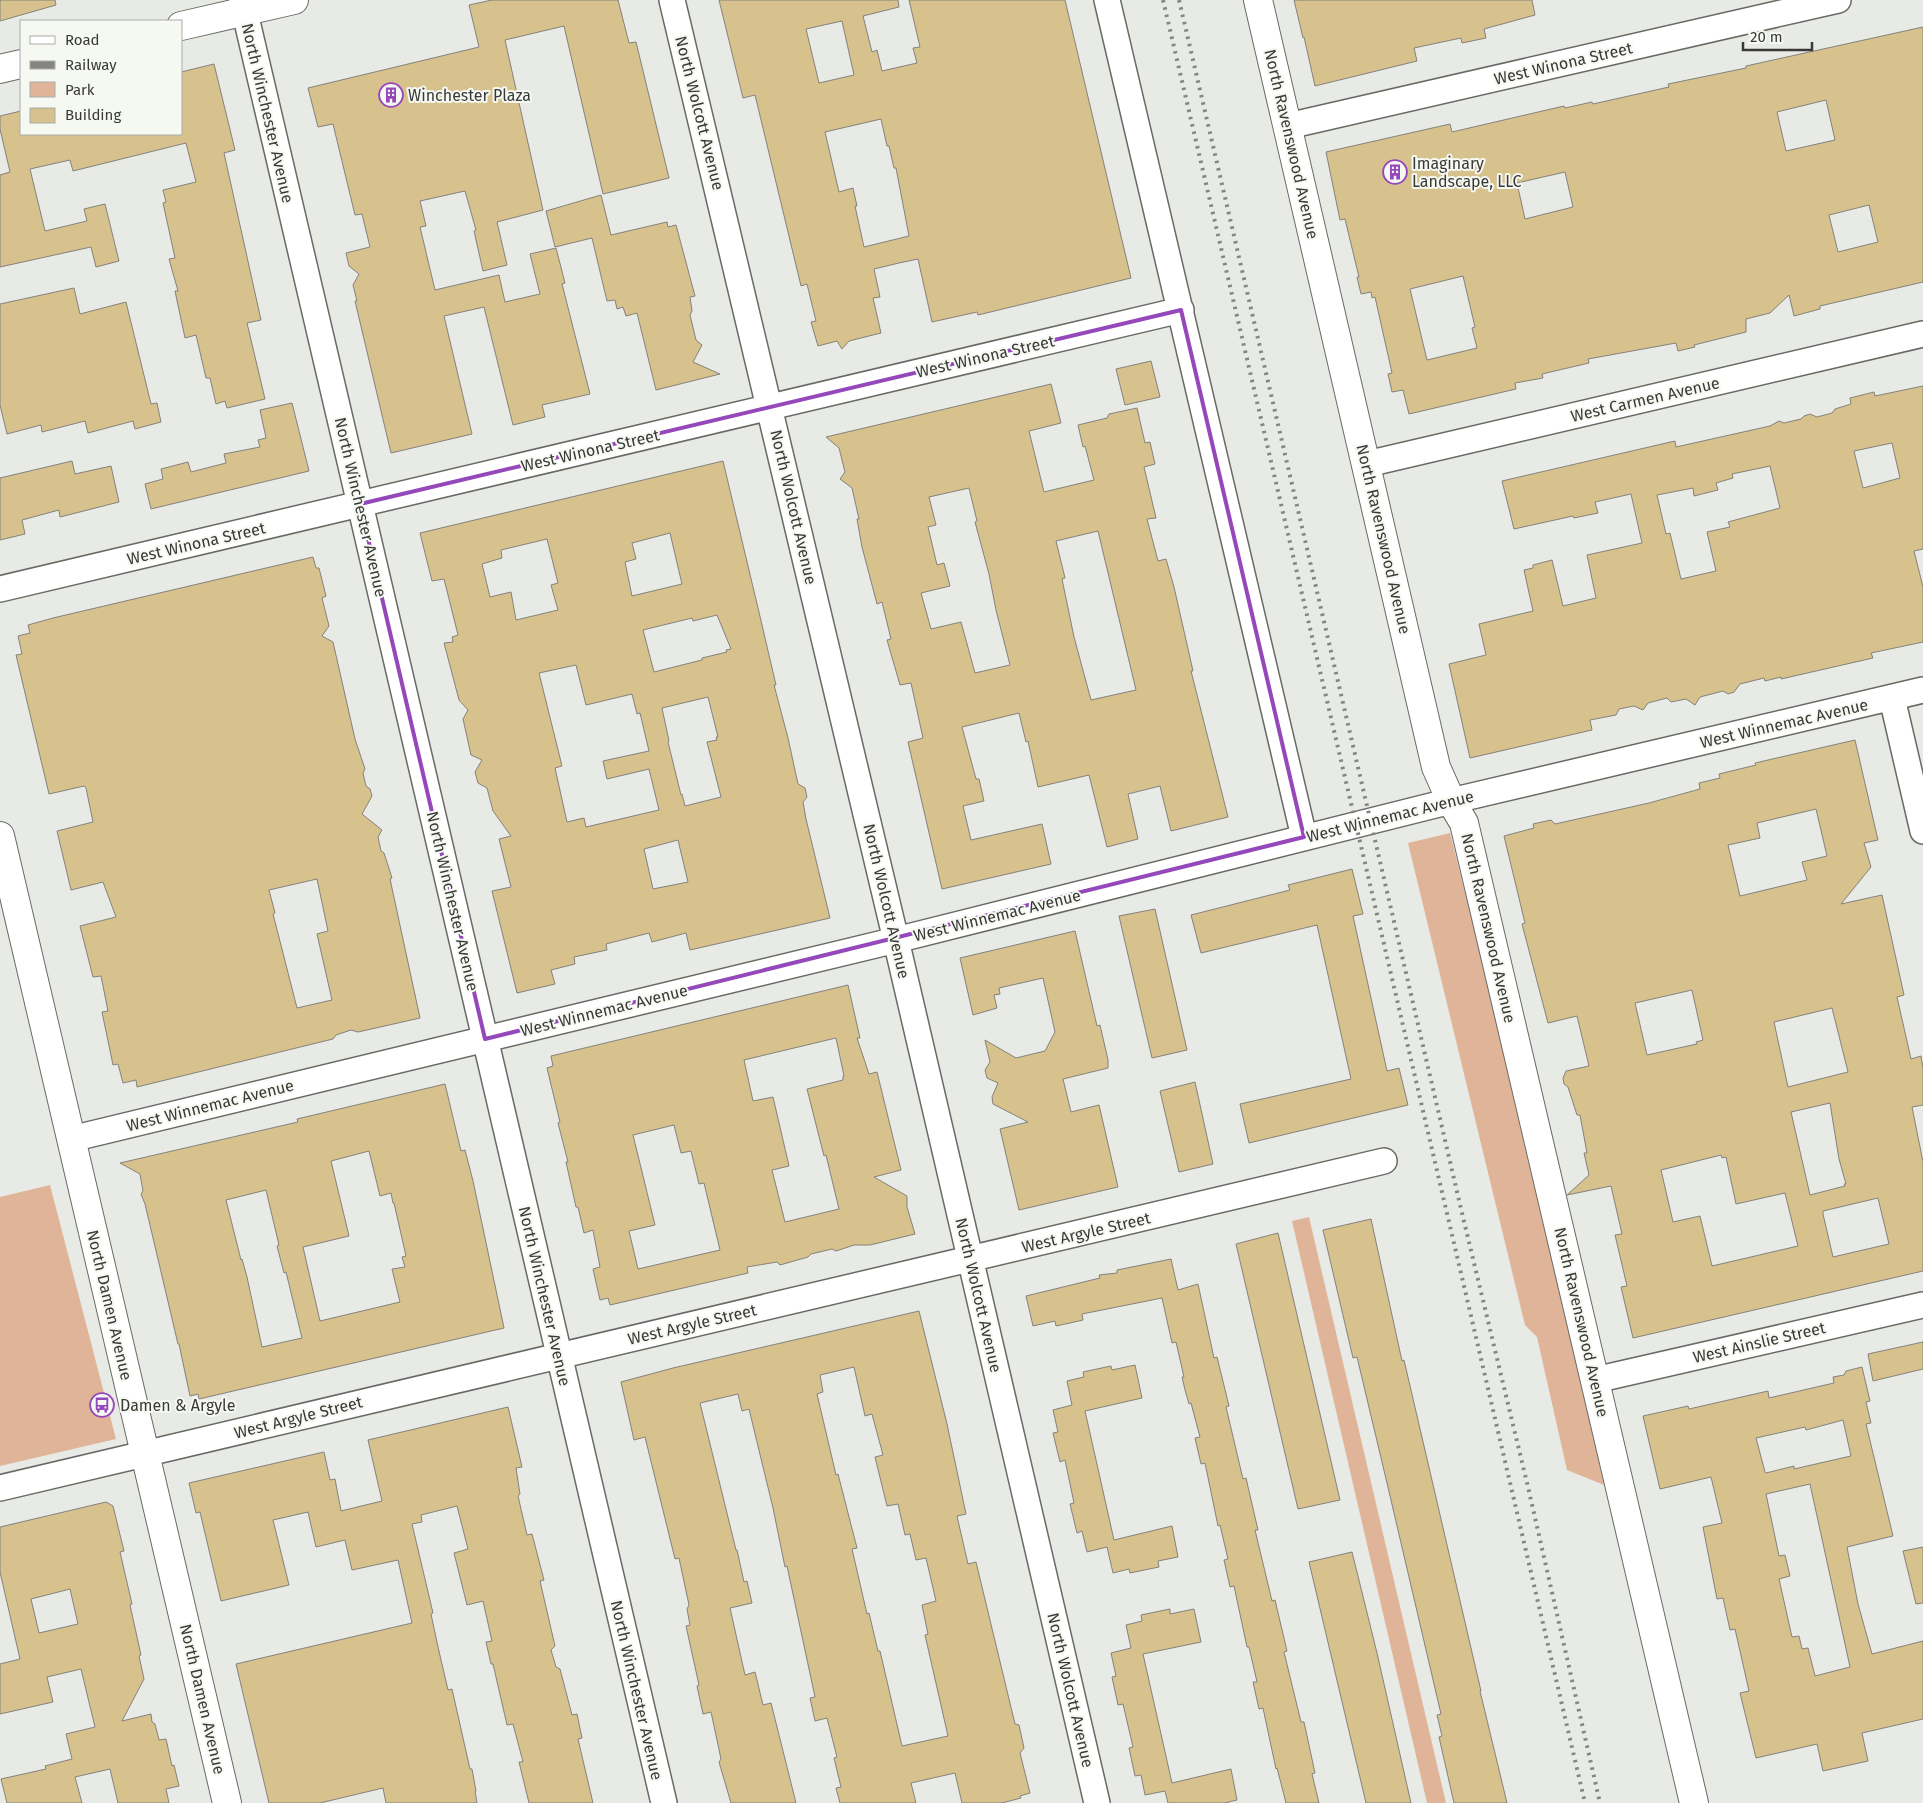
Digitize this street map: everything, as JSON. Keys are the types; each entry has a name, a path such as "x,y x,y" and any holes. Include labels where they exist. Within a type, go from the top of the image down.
{"street":[{"path":"182,26 243,6 294,0"},
{"name":"North Wolcott Avenue","path":"672,0 771,407 1097,1803"},
{"path":"1107,0 1304,837"},
{"name":"North Ravenswood Avenue","path":"1258,0 1436,767 1451,801 1464,824 1694,1803"},
{"name":"West Winona Street","path":"1288,126 1838,0"},
{"name":"North Winchester Avenue","path":"243,6 664,1803"},
{"path":"0,69 20,64"},
{"name":"West Winona Street","path":"0,589 1181,310"},
{"name":"West Carmen Avenue","path":"1367,464 1923,334"},
{"name":"West Winnemac Avenue","path":"71,1139 896,940 1451,801 1923,690"},
{"path":"1892,698 1923,831"},
{"name":"North Damen Avenue","path":"0,836 227,1803"},
{"name":"West Argyle Street","path":"0,1488 1384,1162"},
{"name":"West Ainslie Street","path":"1595,1380 1923,1305"}],"highlighted area":[{"path":"1181,310 1304,837 485,1039 360,504"}],"green space":[{"path":"1450,833 1517,1099 1604,1485 1567,1470 1537,1337 1525,1325 1408,843"},
{"path":"50,1185 116,1439 0,1466 0,1197"},
{"path":"1309,1217 1446,1803 1427,1803 1292,1221"}],"building":[{"path":"0,0 55,0 56,5 0,21"},
{"path":"492,0 618,0 629,43 636,42 669,178 603,194 564,26 505,40 543,210 497,222 507,265 483,271 474,231 476,230 465,191 420,201 426,226 420,227 435,290 499,275 505,302 540,294 530,254 556,248 565,283 562,284 590,394 542,405 545,417 513,425 484,307 444,316 472,434 391,453 355,301 357,301 353,285 359,274 349,266 346,253 370,247 362,214 355,215 333,124 318,127 308,88 479,47 469,5"},
{"path":"719,0 898,0 899,7 863,16 872,52 877,50 882,71 917,63 913,48 920,47 909,0 1065,0 1131,278 978,315 977,312 932,322 918,259 899,263 874,269 880,297 873,298 881,333 849,341 842,349 837,341 818,346 811,322 816,321 807,284 801,286 755,95 743,98","holes":["842,21 854,75 819,83 806,29","881,119 887,146 889,146 894,168 896,168 909,236 864,247 853,188 839,192 825,132"]},
{"path":"1294,0 1532,0 1535,15 1484,29 1486,38 1462,43 1461,38 1414,48 1417,61 1315,86"},
{"path":"1923,27 1923,282 1820,306 1820,309 1794,316 1789,295 1770,313 1746,319 1746,332 1678,351 1676,343 1588,359 1589,363 1542,374 1543,378 1515,383 1516,389 1409,414 1403,390 1392,392 1388,374 1392,373 1375,297 1372,298 1371,292 1361,294 1357,277 1359,277 1345,219 1340,220 1326,152 1450,124 1452,132 1564,106 1565,108 1592,102 1593,104 1669,87 1668,84 1746,68 1746,66","holes":["1826,100 1835,140 1786,151 1777,112","1565,172 1573,207 1525,219 1517,183","1869,205 1878,242 1838,252 1829,215","1463,276 1475,327 1472,328 1477,348 1427,360 1410,289"]},
{"path":"214,64 235,150 224,153 261,320 247,323 265,399 227,408 225,401 216,404 210,378 206,378 196,335 185,338 175,291 178,291 169,259 175,258 163,203 166,202 163,190 196,182 186,143 73,171 70,160 30,169 45,231 87,221 84,209 105,204 119,261 96,267 91,247 0,267 0,175 10,172 0,129 0,116 20,111 20,135 182,135 182,72"},
{"path":"601,195 611,235 667,222 668,227 676,225 695,296 690,297 692,311 690,315 696,340 702,345 693,362 720,374 656,390 637,313 626,316 623,307 617,309 615,300 607,301 592,238 555,247 546,211"},
{"path":"74,288 80,314 126,302 151,404 157,403 161,422 135,429 133,421 88,433 85,421 42,432 41,425 7,434 0,405 0,304"},
{"path":"1151,361 1160,397 1125,405 1116,369"},
{"path":"1051,384 1061,423 1029,431 1044,492 1094,480 1078,425 1107,418 1109,414 1137,408 1145,443 1150,442 1155,464 1144,467 1156,518 1147,519 1158,561 1166,559 1174,587 1193,671 1191,671 1228,817 1171,831 1160,786 1128,794 1138,839 1107,847 1089,775 1038,787 1028,741 1026,742 1019,713 962,727 984,801 963,806 971,840 1042,824 1051,864 942,889 908,742 923,738 911,683 900,685 887,640 891,639 882,602 877,604 862,547 857,519 859,519 852,488 840,479 845,472 839,448 826,437","holes":["969,488 977,521 975,522 1010,665 975,673 961,622 931,629 921,593 950,586 944,563 937,565 928,527 936,525 929,497","1098,531 1136,690 1091,700 1074,637 1062,579 1065,578 1056,541"]},
{"path":"1923,386 1923,549 1914,551 1923,587 1923,642 1871,653 1873,658 1781,679 1781,677 1765,681 1764,678 1740,684 1734,692 1728,694 1723,691 1700,697 1695,705 1686,699 1671,702 1667,698 1648,703 1643,710 1634,706 1619,709 1616,715 1590,720 1592,730 1470,758 1449,664 1486,655 1479,624 1533,611 1524,570 1533,568 1533,565 1552,560 1563,606 1596,598 1587,555 1642,543 1631,494 1595,502 1598,513 1574,518 1573,516 1514,529 1502,481 1675,441 1676,447 1770,426 1779,421 1784,423 1801,419 1810,414 1817,417 1832,413 1835,409 1851,404 1850,398 1874,392 1875,396","holes":["1892,443 1900,478 1863,488 1854,451","1770,466 1780,508 1728,522 1730,527 1707,532 1716,571 1681,579 1670,533 1666,534 1657,495 1693,488 1694,496 1718,490 1716,483 1733,478 1732,474"]},
{"path":"292,403 309,471 151,509 145,484 163,479 161,469 188,462 191,472 226,463 224,454 260,447 258,440 266,438 260,410"},
{"path":"72,461 75,474 111,466 119,502 60,517 59,510 22,520 25,534 0,540 0,478"},
{"path":"723,461 798,784 805,788 807,797 803,802 806,819 830,918 690,950 686,933 652,942 649,933 606,944 607,950 574,957 575,964 551,970 555,984 517,993 492,891 511,887 499,839 511,836 493,811 487,788 478,783 475,772 482,760 471,755 463,719 468,710 459,700 444,643 453,642 452,637 458,635 444,579 432,581 420,533","holes":["670,533 682,584 632,596 625,562 636,559 632,543","547,539 558,583 551,585 558,610 516,620 511,592 490,597 482,564 502,558 501,550","717,615 731,649 726,650 727,652 702,658 702,660 654,672 643,630 692,618 693,621","576,665 586,705 632,694 637,714 640,713 649,751 603,761 607,779 649,769 659,810 586,827 584,818 567,822 555,768 562,766 539,673","708,697 718,737 716,737 717,740 707,742 721,797 685,806 662,708","678,840 688,882 653,889 644,849"]},
{"path":"313,557 316,568 319,568 326,596 322,598 329,626 322,636 333,642 355,739 365,769 363,773 366,786 370,789 372,796 362,814 382,830 378,837 381,851 384,853 392,878 390,879 420,1018 358,1032 351,1030 336,1035 333,1039 137,1087 136,1080 123,1083 118,1064 113,1065 102,1012 108,1011 101,976 93,977 80,926 116,917 103,882 71,890 57,831 93,822 86,788 84,786 49,794 16,655 22,654 18,636 30,633 28,625","holes":["317,879 328,931 317,934 332,1000 297,1008 273,914 275,913 269,890"]},
{"path":"1855,740 1878,840 1864,843 1871,867 1841,904 1882,895 1904,995 1897,997 1911,1059 1921,1056 1923,1068 1923,1105 1912,1107 1923,1162 1923,1271 1633,1338 1621,1287 1627,1286 1615,1235 1622,1234 1611,1186 1567,1195 1589,1175 1584,1153 1587,1153 1580,1115 1577,1115 1563,1078 1566,1071 1589,1066 1577,1016 1548,1023 1522,924 1525,923 1504,836 1534,828 1533,824 1551,820 1555,824 1649,803 1700,789 1699,783 1720,778 1719,774 1756,765 1755,763","holes":["1816,809 1827,856 1802,862 1807,880 1740,896 1728,845 1760,838 1757,823","1692,990 1703,1040 1696,1042 1697,1044 1647,1055 1635,1003","1832,1008 1848,1072 1788,1087 1774,1022","1830,1103 1845,1186 1810,1195 1791,1112","1721,1155 1722,1158 1726,1157 1736,1204 1785,1193 1798,1246 1712,1266 1700,1216 1673,1222 1661,1170","1878,1198 1889,1244 1833,1257 1823,1211"]},
{"path":"1352,869 1363,914 1353,916 1387,1071 1399,1068 1408,1105 1249,1143 1240,1104 1351,1079 1317,925 1201,953 1191,915 1290,890 1288,885"},
{"path":"1155,909 1187,1050 1152,1058 1119,916"},
{"path":"1075,931 1097,1026 1100,1025 1108,1068 1063,1079 1071,1112 1099,1105 1118,1187 1019,1210 1000,1129 1028,1122 993,1104 992,1097 998,1083 987,1078 985,1070 990,1062 985,1040 1016,1058 1045,1051 1055,1032 1043,978 999,988 1000,994 994,995 997,1008 973,1015 960,958"},
{"path":"848,985 860,1038 857,1038 869,1074 877,1072 901,1170 874,1177 907,1196 907,1207 915,1234 870,1245 854,1245 836,1251 832,1249 780,1265 777,1262 747,1267 748,1273 610,1305 608,1298 600,1300 593,1269 600,1267 593,1230 584,1233 578,1207 576,1207 566,1162 568,1162 558,1123 560,1122 547,1068 553,1066 551,1056","holes":["836,1038 844,1076 843,1080 807,1089 839,1209 785,1222 772,1170 789,1166 773,1097 753,1101 744,1060","674,1125 681,1153 691,1151 699,1184 704,1183 720,1250 638,1269 629,1231 655,1225 633,1135"]},
{"path":"1195,1082 1213,1164 1179,1172 1160,1091"},
{"path":"445,1084 461,1151 465,1150 473,1181 504,1328 199,1399 198,1394 190,1396 179,1344 141,1194 143,1191 140,1174 120,1163 298,1122 297,1119","holes":["369,1151 380,1196 391,1193 406,1256 402,1257 405,1267 392,1269 400,1302 320,1321 303,1247 349,1236 331,1161","266,1190 279,1245 277,1246 284,1273 286,1272 302,1338 262,1347 247,1277 226,1200"]},
{"path":"1371,1219 1402,1361 1404,1360 1507,1803 1454,1803 1439,1737 1442,1736 1437,1715 1441,1714 1357,1357 1353,1358 1323,1230"},
{"path":"1278,1233 1340,1500 1298,1509 1236,1244"},
{"path":"1171,1259 1178,1290 1198,1284 1214,1358 1217,1357 1229,1406 1226,1407 1243,1479 1246,1478 1258,1530 1255,1530 1272,1601 1275,1600 1287,1651 1284,1652 1301,1722 1304,1722 1315,1773 1312,1774 1319,1803 1286,1803 1276,1769 1263,1708 1259,1709 1253,1682 1257,1682 1249,1647 1247,1647 1234,1586 1230,1587 1224,1560 1228,1559 1220,1525 1218,1526 1205,1463 1201,1464 1195,1438 1200,1437 1191,1403 1189,1404 1185,1390 1176,1342 1172,1343 1162,1298 1082,1314 1083,1320 1070,1323 1056,1326 1055,1321 1033,1326 1026,1296 1100,1278 1099,1275 1117,1273 1117,1270"},
{"path":"919,1311 947,1424 966,1514 957,1516 968,1564 976,1562 1015,1724 1019,1725 1024,1748 1020,1753 1030,1793 1020,1796 1021,1798 1002,1803 962,1803 955,1773 911,1783 916,1803 840,1803 836,1788 841,1787 834,1758 837,1757 827,1718 815,1721 810,1698 815,1697 787,1566 785,1567 749,1409 742,1411 738,1394 700,1403 744,1582 747,1581 752,1603 730,1608 745,1675 755,1672 763,1705 771,1703 796,1803 731,1803 719,1762 721,1759 711,1712 703,1714 697,1686 699,1685 686,1626 690,1625 687,1609 689,1605 679,1558 675,1559 645,1437 634,1440 621,1382 673,1368","holes":["854,1367 865,1416 872,1414 883,1455 875,1457 887,1506 898,1504 905,1535 910,1534 916,1560 926,1558 936,1601 922,1605 928,1634 925,1635 948,1736 902,1746 880,1651 878,1651 869,1613 867,1614 852,1549 857,1548 838,1474 836,1475 817,1394 823,1392 820,1375"]},
{"path":"1923,1342 1923,1369 1873,1381 1868,1354"},
{"path":"1135,1365 1142,1398 1085,1411 1114,1540 1172,1526 1178,1557 1158,1561 1159,1567 1130,1573 1129,1569 1113,1573 1107,1547 1087,1552 1082,1531 1077,1533 1070,1504 1074,1503 1065,1460 1060,1462 1053,1433 1058,1432 1053,1410 1072,1405 1067,1381 1084,1377 1083,1372 1111,1366 1112,1370"},
{"path":"1862,1367 1870,1401 1866,1402 1871,1423 1866,1424 1893,1536 1847,1547 1858,1604 1872,1654 1923,1641 1923,1719 1862,1733 1868,1761 1823,1771 1817,1744 1756,1758 1740,1693 1749,1691 1735,1629 1730,1630 1723,1598 1717,1599 1703,1527 1722,1523 1711,1477 1660,1489 1643,1416 1688,1406 1689,1409 1768,1391 1769,1398 1834,1383 1833,1377 1844,1375 1846,1371","holes":["1843,1420 1851,1456 1794,1469 1794,1466 1765,1472 1756,1438 1805,1427 1806,1430","1810,1484 1850,1667 1815,1676 1808,1648 1802,1649 1799,1636 1792,1637 1779,1579 1790,1576 1785,1555 1779,1556 1766,1494"]},
{"path":"508,1407 522,1467 516,1468 520,1494 518,1496 527,1535 532,1534 544,1580 540,1581 555,1646 551,1650 556,1667 560,1669 572,1715 577,1714 582,1738 578,1739 593,1803 529,1803 519,1762 523,1762 513,1724 507,1725 493,1664 491,1664 486,1642 492,1641 483,1601 467,1605 454,1553 468,1549 457,1506 421,1515 422,1522 412,1524 433,1613 431,1614 448,1690 452,1689 470,1769 472,1769 477,1803 386,1803 383,1788 320,1803 269,1803 236,1664 412,1623 398,1560 352,1570 345,1540 316,1547 308,1512 273,1520 289,1585 221,1601 200,1512 196,1513 189,1483 324,1452 330,1480 335,1479 341,1511 382,1501 368,1440"},
{"path":"106,1502 113,1506 124,1551 120,1552 132,1604 130,1605 141,1655 139,1656 144,1679 122,1721 151,1714 159,1740 166,1739 179,1786 166,1789 169,1803 118,1803 110,1769 75,1777 82,1803 7,1803 1,1779 46,1769 45,1766 72,1759 66,1734 95,1727 81,1669 47,1677 53,1702 0,1714 0,1664 20,1659 0,1572 0,1527","holes":["70,1589 78,1624 39,1633 31,1599"]},
{"path":"1923,1547 1923,1603 1916,1604 1903,1551"},
{"path":"1352,1552 1411,1803 1366,1803 1309,1562"},
{"path":"1170,1609 1170,1614 1194,1609 1201,1642 1143,1654 1172,1783 1231,1769 1237,1800 1225,1803 1168,1803 1165,1791 1145,1795 1141,1775 1135,1776 1129,1748 1133,1747 1123,1704 1118,1705 1112,1677 1116,1676 1111,1653 1131,1648 1126,1625 1142,1621 1141,1615"}],"railway":[{"path":"1163,0 1585,1803"},
{"path":"1179,0 1462,1213 1528,1487 1600,1803"}],"place":[{"name":"Winchester Plaza","path":"391,95"},
{"name":"Imaginary Landscape, LLC","path":"1395,172"},
{"name":"Damen & Argyle","path":"102,1405"}]}
